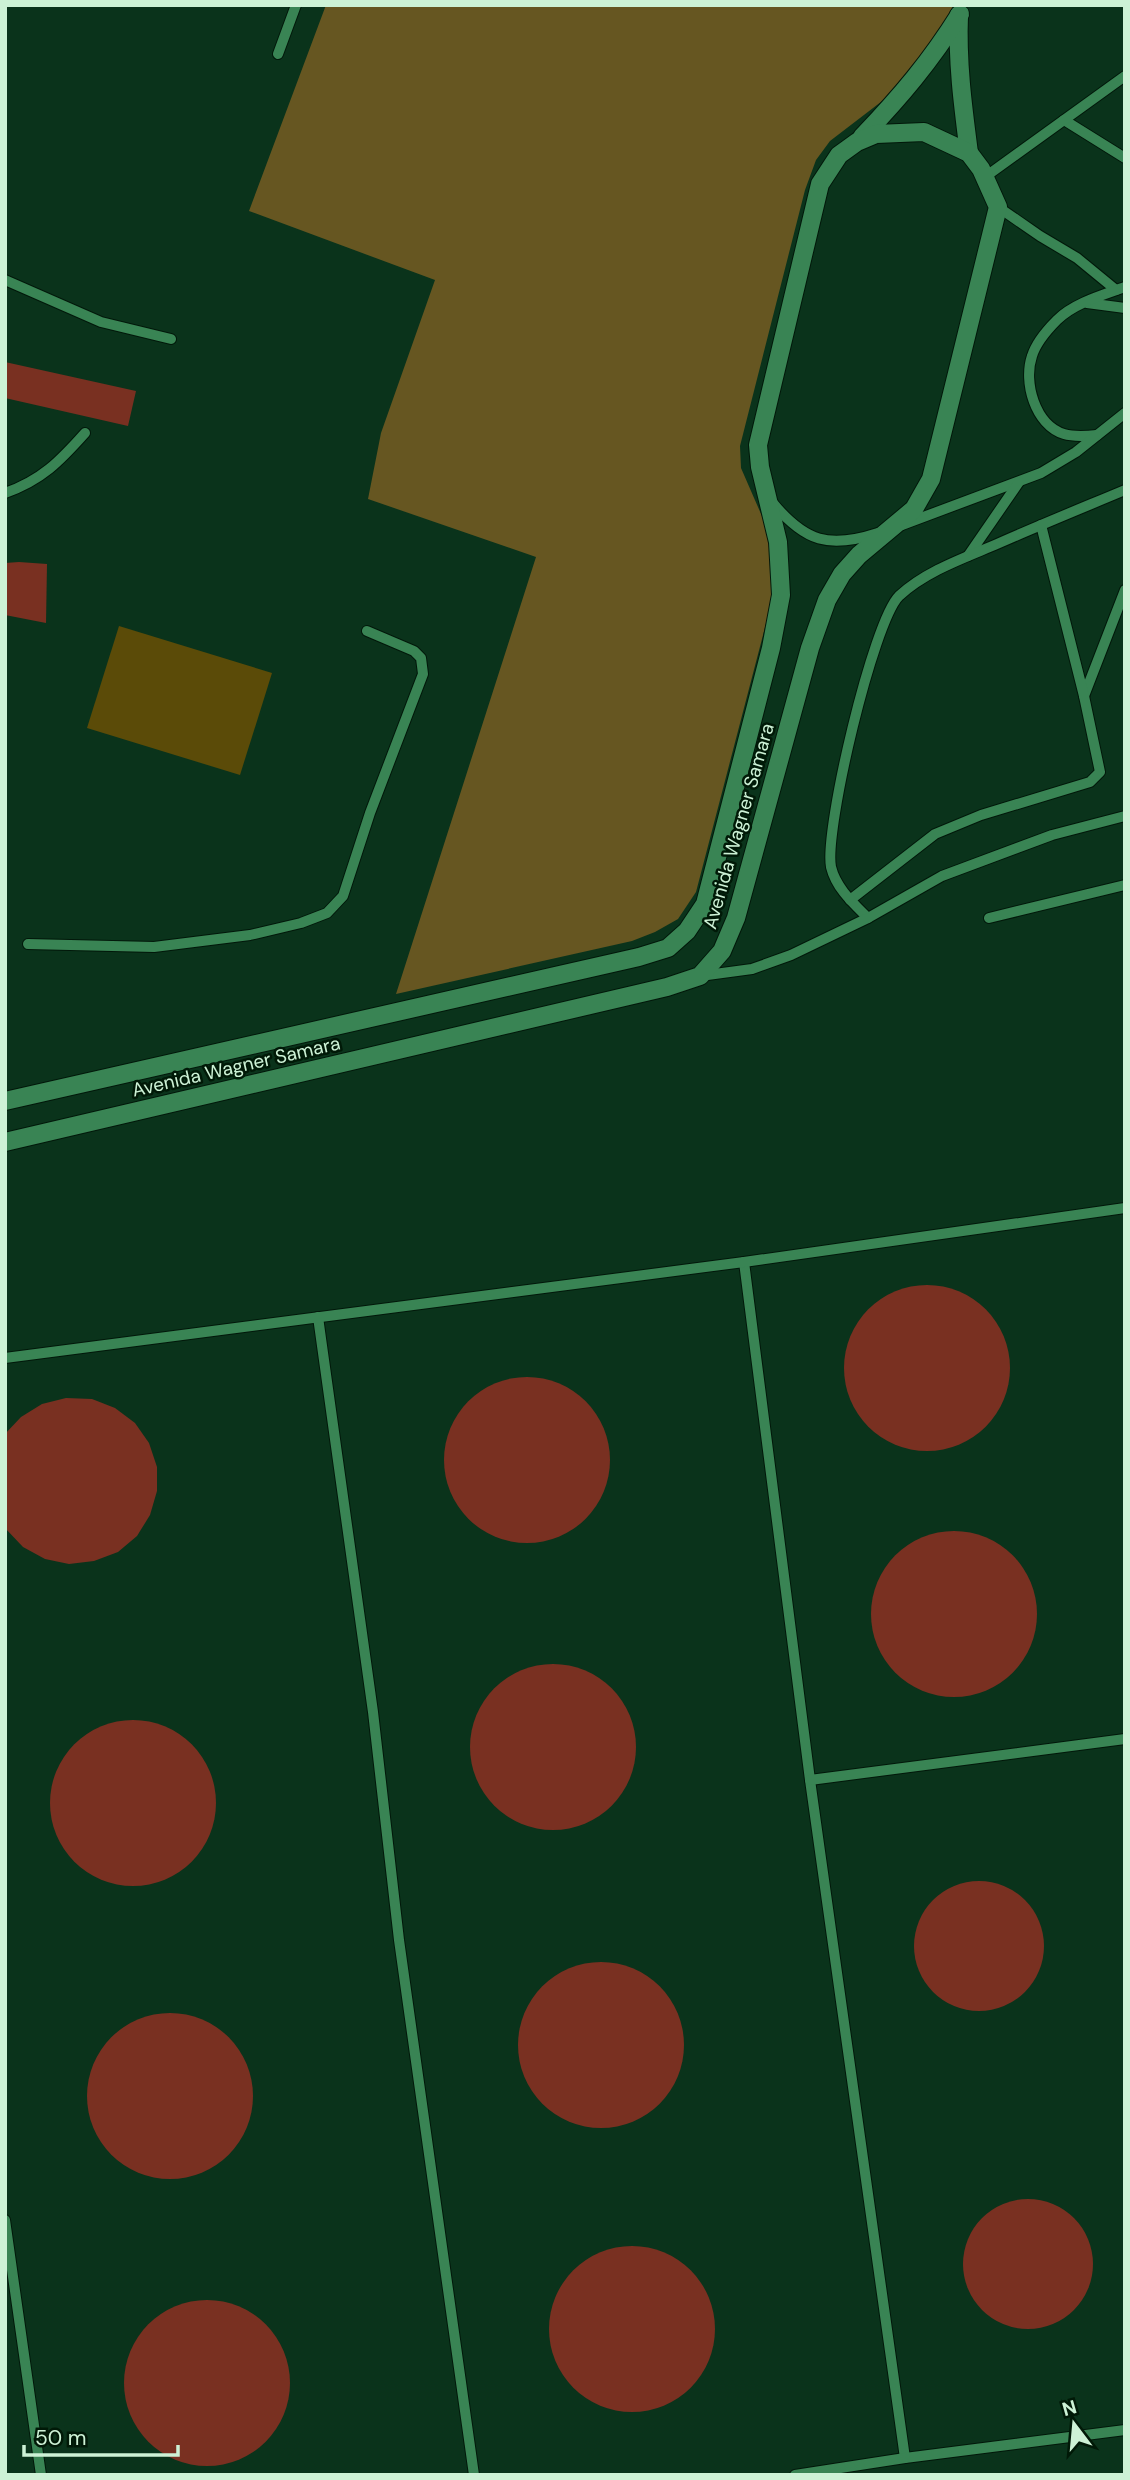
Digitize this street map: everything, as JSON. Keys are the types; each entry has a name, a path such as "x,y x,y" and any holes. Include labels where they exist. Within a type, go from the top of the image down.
{"street":[{"name":"Avenida Wagner Samara","path":"5,1101 639,957 668,948 687,931 705,904 771,648 781,595 778,542 760,467 758,445 820,184 839,155 857,142 906,91 935,54 961,10"},
{"name":"Avenida Wagner Samara","path":"5,1142 667,986 700,976 722,951 736,918 810,648 827,600 842,574 859,555 914,509 931,479 998,207 985,177 969,153 958,46 961,10"},
{"name":"Avenida Wagner Samara","path":"857,142 876,134 924,132 969,153"}],"lane":[{"path":"278,54 296,5"},
{"path":"985,177 1125,76"},
{"path":"1064,120 1125,159"},
{"path":"998,207 1120,289"},
{"path":"5,280 102,321 171,339"},
{"path":"1098,435 1065,434 1044,418 1033,401 1029,380 1032,356 1045,334 1059,318 1086,302 1120,289"},
{"path":"1086,302 1125,308"},
{"path":"769,499 789,523 819,538 838,542 852,541 894,528 1041,472 1076,452 1125,412"},
{"path":"5,492 29,484 60,462 85,433"},
{"path":"968,556 1019,482"},
{"path":"868,918 849,900 834,877 830,864 831,839 858,699 887,614 898,597 927,576 1125,489"},
{"path":"849,900 936,834 981,815 1058,793 1096,778 1100,766 1041,525"},
{"path":"1084,696 1125,590"},
{"path":"28,944 154,947 250,935 301,923 327,913 343,896 370,813 423,674 421,658 414,651 367,631"},
{"path":"700,976 752,969 791,955 868,918 942,876 1052,835 1124,816"},
{"path":"989,918 1125,886"},
{"path":"5,1358 744,1262 1125,1208"},
{"path":"744,1262 810,1780 905,2458"},
{"path":"318,1317 373,1712 406,1993 474,2475"},
{"path":"810,1780 1125,1739"},
{"path":"5,2220 41,2475"},
{"path":"795,2475 1125,2430"}],"shaded area":[{"path":"326,5 953,5 947,26 890,95 830,141 816,160 805,190 740,446 741,468 768,530 773,553 775,589 696,892 678,919 632,941 396,994 536,557 368,499 381,433 435,280 249,211"},
{"path":"119,626 272,673 240,775 87,728"}],"building":[{"path":"5,362 136,391 128,426 5,398"},
{"path":"5,563 47,564 46,623 5,615"},
{"path":"927,1285 959,1291 986,1309 1004,1336 1010,1368 1004,1400 986,1427 959,1445 927,1451 895,1445 868,1427 850,1400 844,1368 850,1336 868,1309 895,1291"},
{"path":"527,1377 559,1383 586,1401 604,1428 610,1460 604,1492 586,1519 559,1537 527,1543 495,1537 468,1519 450,1492 444,1460 450,1428 468,1401 495,1383"},
{"path":"66,1398 92,1399 115,1408 135,1423 149,1443 157,1467 157,1491 150,1515 137,1536 118,1552 94,1561 69,1564 45,1559 23,1547 5,1528 5,1434 21,1417 42,1404"},
{"path":"954,1531 986,1537 1013,1555 1031,1582 1037,1614 1031,1646 1013,1673 986,1691 954,1697 922,1691 895,1673 877,1646 871,1614 877,1582 895,1555 922,1537"},
{"path":"553,1664 585,1670 612,1688 630,1715 636,1747 630,1779 612,1806 585,1824 553,1830 521,1824 494,1806 476,1779 470,1747 476,1715 494,1688 521,1670"},
{"path":"133,1720 165,1726 192,1744 210,1771 216,1803 210,1835 192,1862 165,1880 133,1886 101,1880 74,1862 56,1835 50,1803 56,1771 74,1744 101,1726"},
{"path":"979,1881 1004,1886 1025,1900 1039,1921 1044,1946 1039,1971 1025,1992 1004,2006 979,2011 954,2006 933,1992 919,1971 914,1946 919,1921 933,1900 954,1886"},
{"path":"601,1962 633,1968 660,1986 678,2013 684,2045 678,2077 660,2104 633,2122 601,2128 569,2122 542,2104 524,2077 518,2045 524,2013 542,1986 569,1968"},
{"path":"170,2013 202,2019 229,2037 247,2064 253,2096 247,2128 229,2155 202,2173 170,2179 138,2173 111,2155 93,2128 87,2096 93,2064 111,2037 138,2019"},
{"path":"1028,2199 1053,2204 1074,2218 1088,2239 1093,2264 1088,2289 1074,2310 1053,2324 1028,2329 1003,2324 982,2310 968,2289 963,2264 968,2239 982,2218 1003,2204"},
{"path":"632,2246 664,2252 691,2270 709,2297 715,2329 709,2361 691,2388 664,2406 632,2412 600,2406 573,2388 555,2361 549,2329 555,2297 573,2270 600,2252"},
{"path":"207,2300 239,2306 266,2324 284,2351 290,2383 284,2415 266,2442 239,2460 207,2466 175,2460 148,2442 130,2415 124,2383 130,2351 148,2324 175,2306"}]}
